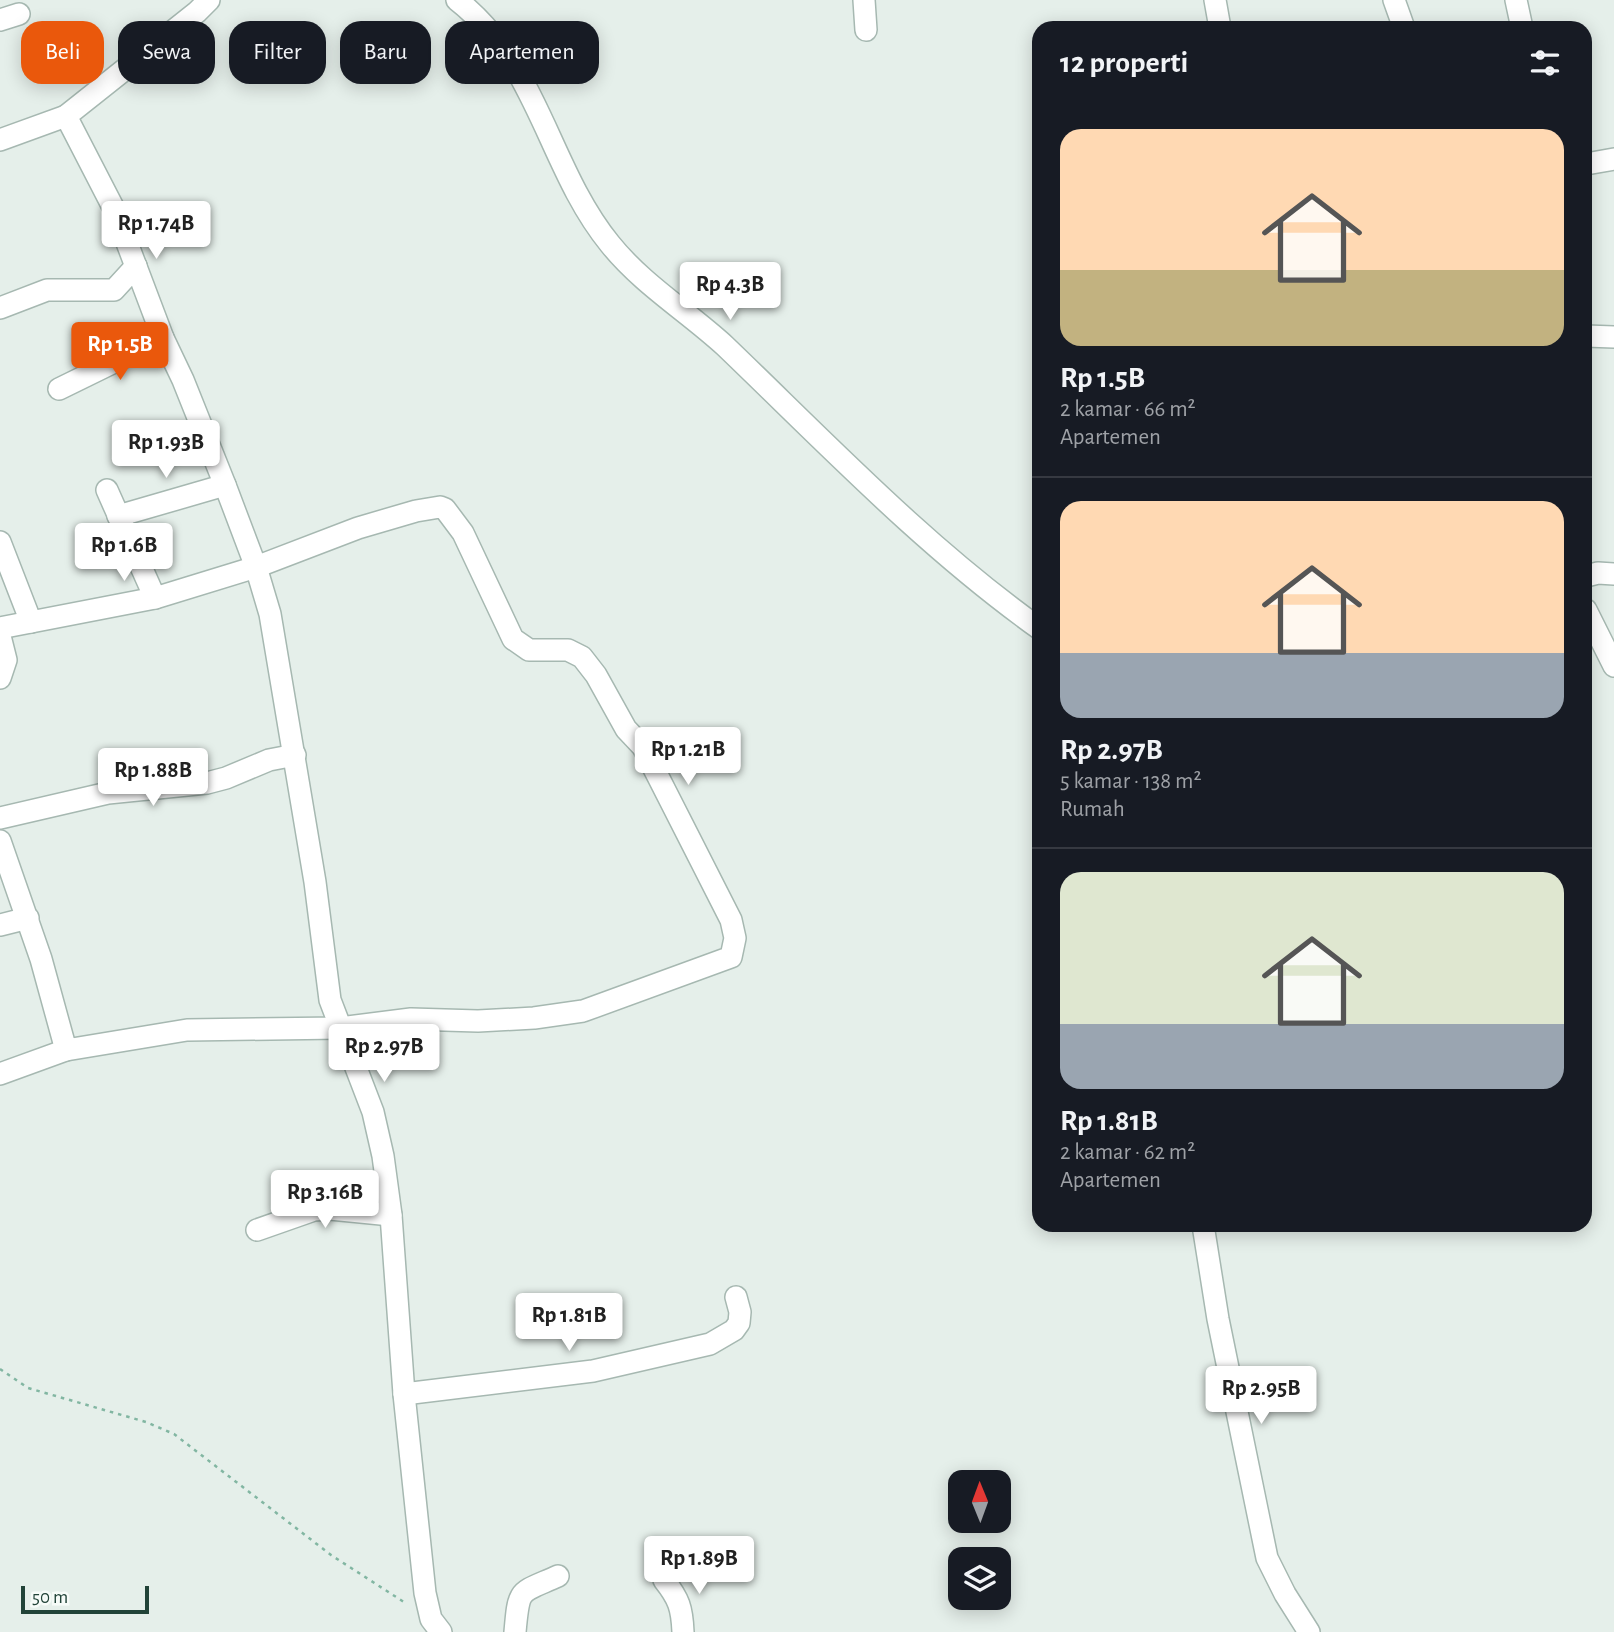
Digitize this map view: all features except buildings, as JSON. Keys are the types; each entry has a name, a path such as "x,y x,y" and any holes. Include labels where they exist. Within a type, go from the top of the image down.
{"street":[{"path":"0,140 66,116 209,0"},
{"path":"457,0 475,14 516,66 588,213 611,245 640,274 706,328 900,513 1004,604 1032,623"},
{"path":"864,0 866,30"},
{"path":"1215,0 1219,21"},
{"path":"1394,0 1402,21"},
{"path":"1516,0 1520,21"},
{"path":"66,116 109,197 163,338 183,380 225,485 270,614 315,882 330,1000 373,1112 383,1156 391,1215 404,1394 425,1593 436,1625"},
{"path":"1592,163 1614,159"},
{"path":"0,308 47,290 114,290 136,265"},
{"path":"1592,337 1614,337"},
{"path":"59,389 163,338"},
{"path":"118,516 225,485"},
{"path":"107,490 155,598"},
{"path":"0,628 155,598 256,568 358,528 435,506 445,509 463,533 513,639 529,650 568,650 582,657 596,675 626,729 643,747 733,929 735,943 731,957 583,1012 478,1021 411,1020 340,1028 187,1030 66,1050 0,1074"},
{"path":"0,542 31,622"},
{"path":"1592,576 1614,574"},
{"path":"1592,622 1614,666"},
{"path":"0,636 6,660 0,678"},
{"path":"0,818 108,793 226,779 269,760 295,755"},
{"path":"0,841 28,918 66,1050"},
{"path":"0,925 28,918"},
{"path":"257,1230 314,1210 391,1215"},
{"path":"1204,1232 1218,1319 1267,1558 1285,1594 1309,1632"},
{"path":"404,1394 593,1371 710,1344 734,1330 738,1323 740,1312 736,1297"},
{"path":"515,1632 519,1597 526,1590 558,1576"},
{"path":"664,1580 678,1598 683,1632"}],"path":[{"path":"0,1369 28,1388 146,1422 174,1434 331,1555 436,1625"}]}
